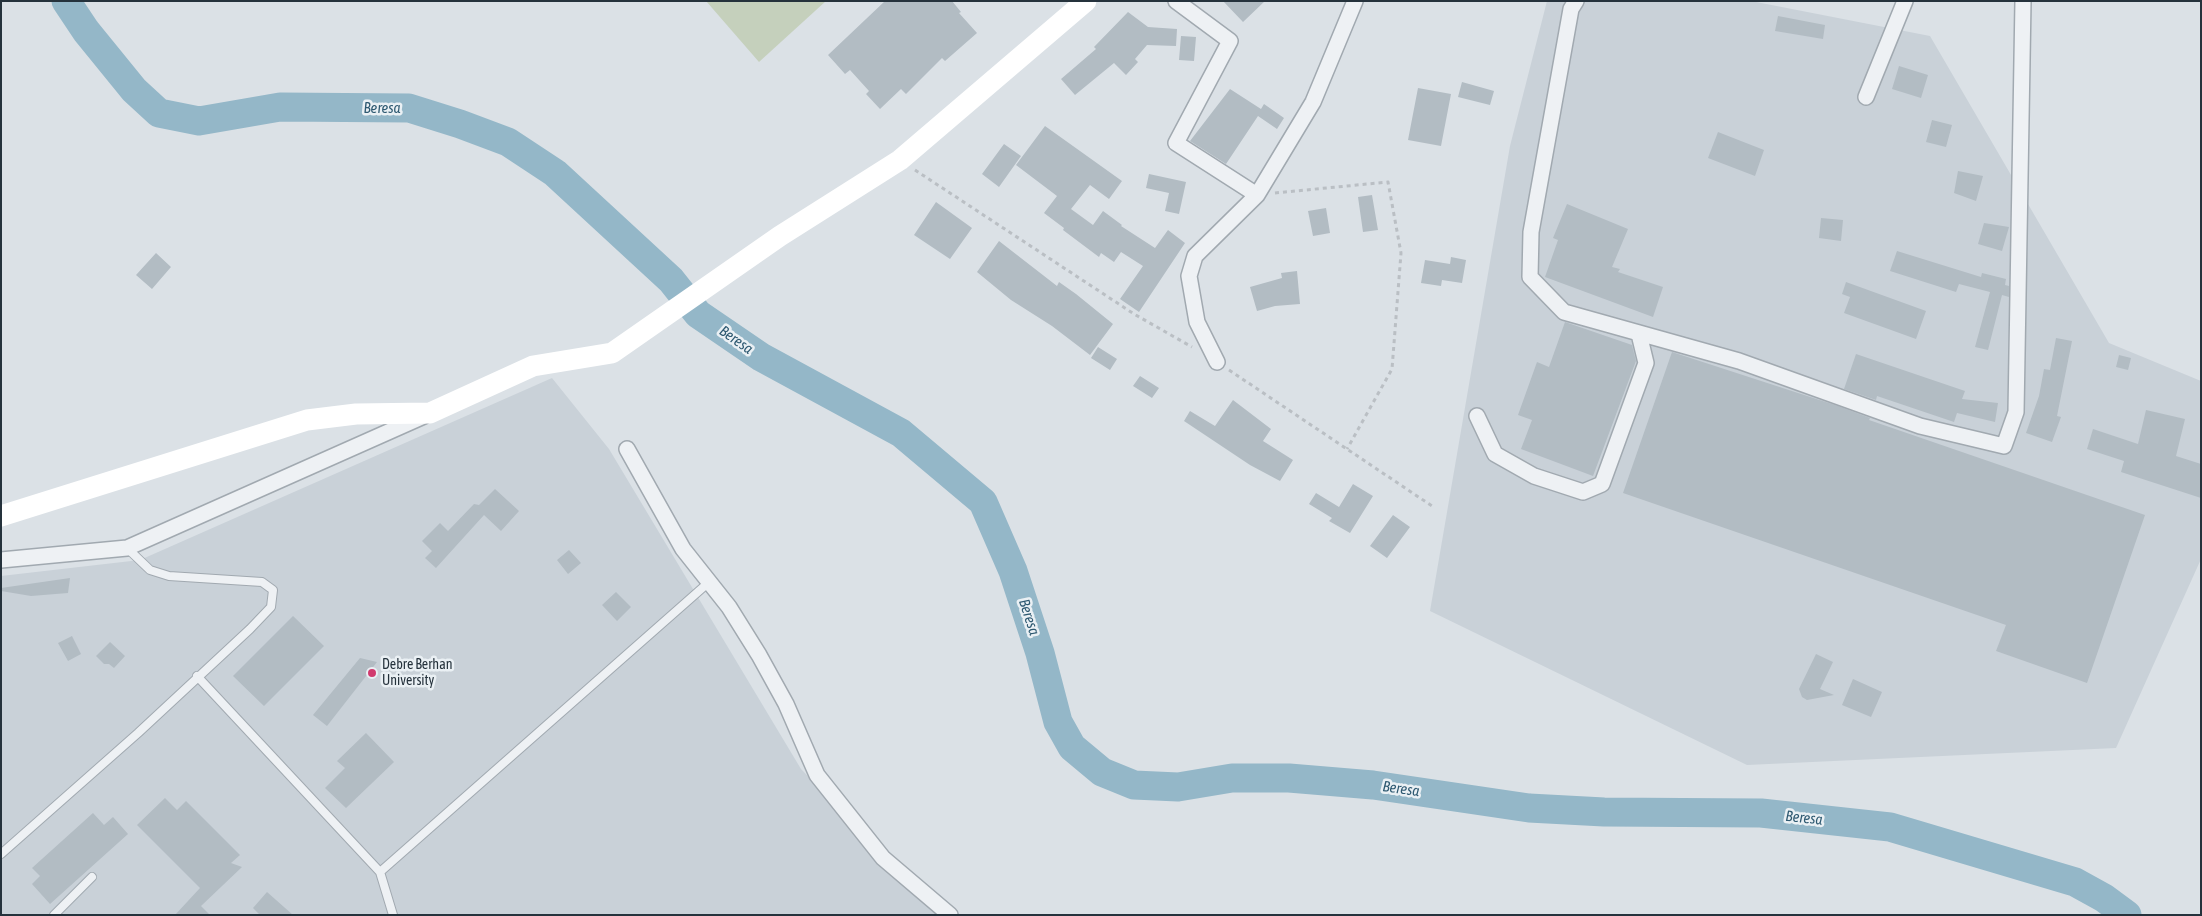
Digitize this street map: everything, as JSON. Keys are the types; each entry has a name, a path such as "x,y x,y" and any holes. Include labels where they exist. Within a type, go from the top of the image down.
{"main road":[{"path":"1,516 307,420 356,414 430,413 533,366 612,353 780,236 900,160 1086,1"}],"street":[{"path":"1176,1 1230,41 1176,143 1257,195"},
{"path":"1218,362 1197,322 1189,276 1195,256 1257,195 1312,102 1355,1"},
{"path":"1576,1 1572,9 1531,232 1530,277 1564,312 1740,361 1920,426 2004,446 2016,412 2023,1"},
{"path":"1866,97 1905,1"},
{"path":"1477,416 1495,454 1534,476 1583,492 1602,484 1646,363 1639,334"},
{"path":"1,560 127,548 430,413"},
{"path":"627,449 682,549 728,607 777,688 817,775 883,858 950,915"}],"lane":[{"path":"1,854 138,733 197,676 250,629 271,607 273,590 262,582 169,576 150,570 127,548"},
{"path":"380,872 708,583"},
{"path":"197,676 380,872 393,915"},
{"path":"54,915 92,877"}],"path":[{"path":"900,160 1134,314 1192,348"},
{"path":"1257,195 1388,182 1401,253 1392,369 1348,449"},
{"path":"1218,362 1432,506"}],"shaded area":[{"path":"1547,1 1751,1 1930,36 2109,343 2201,381 2201,559 2116,748 1747,765 1430,611 1510,146"},
{"name":"Debre Berhan University","path":"552,378 609,449 801,769 943,915 1,915 1,576 140,560"}],"green space":[{"path":"706,1 826,1 759,62"}],"building":[{"path":"885,1 952,1 961,12 959,13 977,33 945,61 942,58 906,94 901,89 880,109 866,94 869,91 850,70 845,74 828,55"},
{"path":"1223,1 1265,1 1243,22"},
{"path":"1128,12 1148,27 1177,29 1176,46 1147,45 1135,59 1138,62 1126,75 1114,63 1075,95 1061,79 1096,49 1094,47"},
{"path":"1778,16 1825,25 1823,39 1775,31"},
{"path":"1181,36 1196,37 1194,61 1179,60"},
{"path":"1899,66 1928,75 1921,98 1892,89"},
{"path":"1462,82 1494,91 1490,105 1458,97"},
{"path":"1418,88 1451,94 1441,146 1408,140"},
{"path":"1230,89 1261,109 1264,104 1284,118 1277,129 1258,116 1226,164 1190,141"},
{"path":"1932,120 1952,125 1946,147 1926,142"},
{"path":"1045,126 1122,181 1109,199 1090,185 1071,209 1093,225 1103,211 1121,226 1155,248 1168,230 1185,243 1139,312 1120,299 1143,266 1121,252 1114,262 1101,253 1099,257 1063,230 1064,228 1044,213 1057,196 1016,165"},
{"path":"1718,132 1764,150 1755,176 1708,158"},
{"path":"1004,144 1021,156 999,187 982,174"},
{"path":"1958,171 1983,176 1976,201 1954,193"},
{"path":"1149,174 1186,182 1179,214 1165,211 1169,193 1146,188"},
{"path":"1372,195 1378,230 1363,232 1358,197"},
{"path":"936,202 972,228 950,259 914,235"},
{"path":"1567,204 1628,229 1612,267 1620,269 1618,272 1663,287 1653,317 1545,277 1558,240 1553,238"},
{"path":"1326,208 1330,233 1313,236 1308,211"},
{"path":"1821,218 1843,220 1841,241 1819,238"},
{"path":"1984,223 2009,227 2002,251 1978,244"},
{"path":"999,241 1057,286 1059,282 1076,294 1113,324 1090,355 1052,326 1011,300 977,272"},
{"path":"1897,251 1981,277 1982,273 2006,279 2005,285 2009,286 2009,297 2002,295 1988,350 1975,347 1990,292 1959,284 1956,292 1890,271"},
{"path":"156,253 171,267 152,289 136,275"},
{"path":"1451,257 1466,260 1462,283 1442,280 1441,286 1421,283 1425,260 1450,264"},
{"path":"1297,271 1300,304 1275,306 1257,311 1250,287 1282,278 1281,273"},
{"path":"1846,282 1926,311 1916,339 1844,313 1850,297 1842,294"},
{"path":"1565,322 1632,345 1636,361 1593,476 1521,449 1532,420 1518,415 1537,362 1549,367"},
{"path":"2056,338 2072,341 2057,416 2061,417 2052,442 2026,433 2039,396 2044,369 2050,370"},
{"path":"1098,347 1117,359 1110,370 1091,358"},
{"path":"1672,352 1838,406 1870,418 1869,420 2145,515 2087,683 1996,651 2006,625 1623,493"},
{"path":"1856,354 1965,391 1962,399 1998,403 1995,422 1957,413 1954,422 1877,396 1876,400 1844,389"},
{"path":"2119,355 2131,358 2128,370 2116,367"},
{"path":"1140,376 1159,388 1152,398 1133,386"},
{"path":"1233,400 1271,429 1263,441 1293,460 1280,481 1250,465 1184,421 1190,411 1215,426"},
{"path":"2146,410 2185,419 2176,456 2201,464 2201,498 2121,472 2124,461 2087,449 2093,429 2138,444"},
{"path":"1353,484 1373,496 1350,533 1329,521 1332,518 1309,504 1316,493 1339,507"},
{"path":"495,489 519,511 501,531 484,515 436,568 425,558 432,551 422,541 440,523 448,531 474,504 479,505"},
{"path":"1393,515 1410,527 1387,558 1370,546"},
{"path":"569,550 581,563 568,574 557,560"},
{"path":"70,578 68,593 31,596 1,591 1,588"},
{"path":"616,592 631,607 617,621 602,605"},
{"path":"293,616 324,646 264,706 233,676"},
{"path":"72,636 81,654 68,661 58,643"},
{"path":"110,642 125,656 114,668 109,664 104,664 96,656"},
{"path":"1816,654 1833,662 1820,689 1834,695 1807,700 1802,697 1799,689"},
{"path":"360,658 377,662 327,726 313,715"},
{"path":"1853,679 1882,692 1871,717 1842,705"},
{"path":"366,733 394,762 346,808 325,788 345,768 337,761"},
{"path":"165,798 177,810 186,801 240,855 231,863 242,867 201,906 210,915 175,915 200,888 137,825"},
{"path":"93,813 104,825 113,817 128,834 50,904 32,884 40,876 32,868"},
{"path":"267,892 293,915 260,915 253,908"}],"waterway":[{"name":"Beresa","path":"66,1 86,31 134,90 159,113 199,121 280,107 409,108 508,142 555,173 671,280 698,314 761,357 901,433 983,502 1013,571 1040,653 1058,722 1072,747 1102,772 1134,785 1178,787 1232,778 1289,778 1373,785 1529,808 1604,812 1761,813 1890,827 2075,882 2104,898 2127,915"}],"place":[{"name":"Debre Berhan University","path":"372,673"}]}
